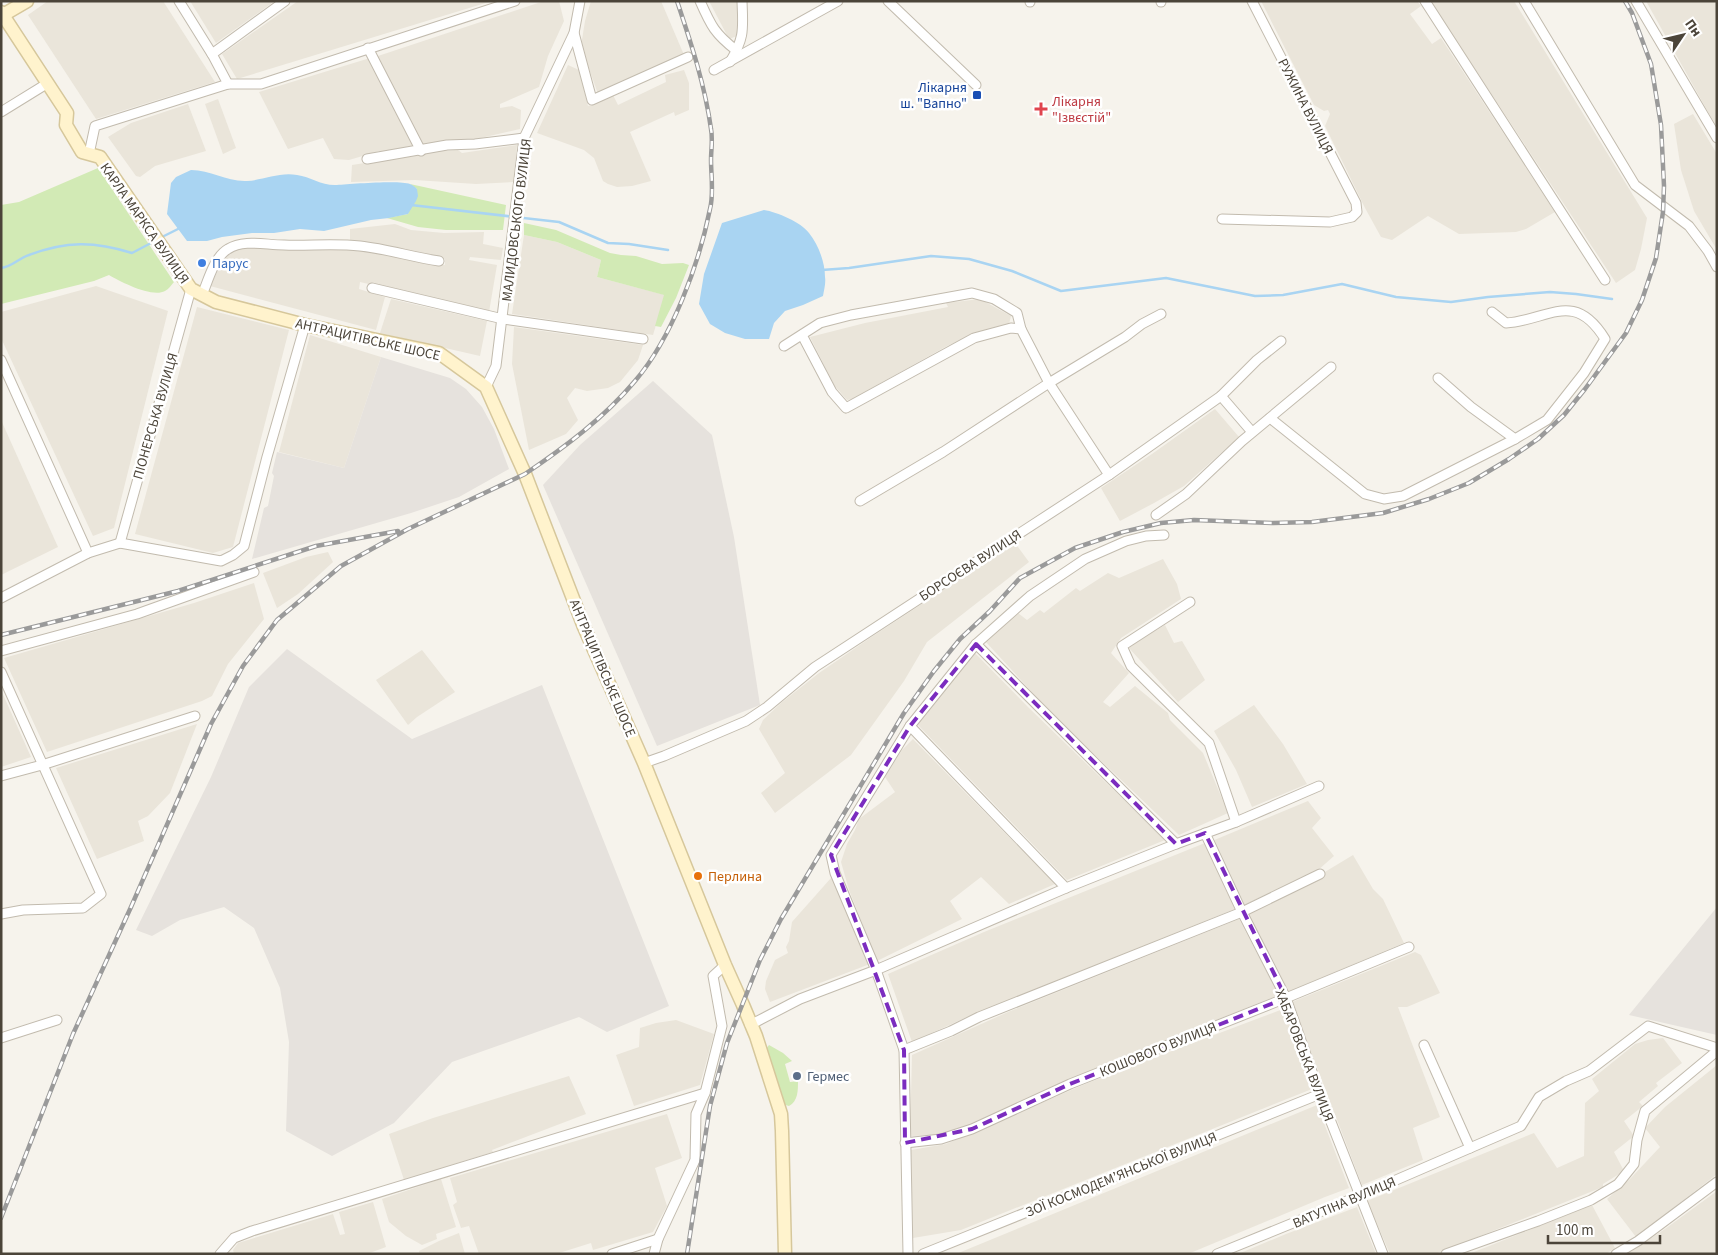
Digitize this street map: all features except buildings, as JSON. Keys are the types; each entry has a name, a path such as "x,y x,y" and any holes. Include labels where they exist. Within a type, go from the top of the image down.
{"main road":[{"path":"27,1 2,14 48,83"},
{"name":"КАРЛА МАРКСА ВУЛИЦЯ","path":"48,83 67,113 66,125 82,152 95,156 196,292"},
{"name":"АНТРАЦИТІВСЬКЕ ШОСЕ","path":"196,292 216,302 305,325 439,354 486,387 525,474 584,627 644,763 725,965 756,1036 780,1114 785,1254"}],"street":[{"path":"179,1 228,84"},
{"path":"212,54 284,1"},
{"path":"95,156 95,126 228,84 261,84 515,1"},
{"name":"МАЛИДОВСЬКОГО ВУЛИЦЯ","path":"486,387 496,366 514,233 524,138 574,33 580,1"},
{"path":"700,1 708,21 719,37 737,50"},
{"path":"730,62 737,50 743,32 742,1"},
{"path":"714,70 838,1"},
{"path":"888,1 976,85"},
{"name":"РУЖИНА ВУЛИЦЯ","path":"1222,219 1330,222 1352,217 1357,212 1356,203 1252,1"},
{"path":"1425,1 1606,280"},
{"path":"1524,1 1635,185 1689,226 1708,251 1717,267"},
{"path":"1636,1 1717,138"},
{"path":"574,33 592,100 688,57"},
{"path":"368,48 421,151"},
{"path":"1,112 48,83"},
{"path":"366,159 447,146 524,138"},
{"name":"ПІОНЕРСЬКА ВУЛИЦЯ","path":"120,543 196,292 226,249 240,243 330,244 384,249 417,258 439,261"},
{"path":"372,288 503,318 642,339"},
{"path":"784,346 820,323 852,315 972,293 994,300 1017,313 1021,329 1049,383 1109,475"},
{"path":"1270,418 1365,494 1384,499 1403,496 1515,439 1547,420 1584,373 1605,339 1595,324 1580,314 1566,310 1519,322 1506,323 1492,312"},
{"path":"860,501 943,452 1049,383 1126,337 1142,324 1161,314"},
{"path":"1,598 88,554 120,543 222,561 244,546 267,457 305,325"},
{"path":"802,334 832,392 846,408 974,338 1011,328 1021,329"},
{"name":"БОРСОЄВА ВУЛИЦЯ","path":"644,763 746,721 814,667 1109,475 1221,396 1257,360 1281,341"},
{"path":"1,360 88,554"},
{"path":"1156,515 1186,494 1252,432 1331,367"},
{"path":"1438,378 1471,407 1515,439"},
{"path":"1221,396 1252,432"},
{"path":"908,1254 904,1050 876,970 835,873 831,855 910,726 976,644 1030,596 1085,559 1126,541 1146,536 1164,535"},
{"path":"1,651 137,614 254,572"},
{"path":"1190,602 1147,628 1122,646 1131,666 1209,743 1236,822"},
{"path":"976,644 1176,844"},
{"path":"1,672 101,894 83,908 23,910 1,914"},
{"path":"1,776 42,765 195,716"},
{"path":"910,726 1066,888"},
{"path":"750,1025 800,999 876,970 1066,888 1236,822 1319,786"},
{"name":"ХАБАРОВСЬКА ВУЛИЦЯ","path":"1205,833 1242,912 1286,998 1320,1094 1383,1254"},
{"path":"904,1050 951,1031 979,1017 1242,912 1320,874"},
{"name":"КОШОВОГО ВУЛИЦЯ","path":"905,1143 940,1139 972,1129 1070,1084 1286,998 1408,946"},
{"path":"654,1254 658,1239 695,1160 696,1114 705,1093 722,1026 712,976 725,965"},
{"path":"1,1038 57,1020"},
{"name":"ВАТУТІНА ВУЛИЦЯ","path":"1217,1254 1359,1196 1521,1126 1539,1097 1566,1081 1589,1071 1648,1026 1717,1049"},
{"path":"1424,1045 1470,1148"},
{"path":"1446,1254 1591,1200 1618,1184 1634,1164 1637,1140 1645,1111 1717,1049"},
{"path":"224,1253 234,1238 252,1231 705,1093"},
{"name":"ЗОЇ КОСМОДЕМ’ЯНСЬКОЇ ВУЛИЦЯ","path":"923,1254 1320,1094"},
{"path":"1616,1254 1638,1241 1717,1182"},
{"path":"612,1254 658,1239"}],"highlighted area":[{"path":"976,644 1176,844 1205,833 1286,998 1070,1084 972,1129 905,1143 904,1050 831,855 910,726"}],"shaded area":[{"path":"48,1 163,1 215,82 96,119 28,15"},
{"path":"190,1 275,1 216,43"},
{"path":"298,1 492,1 237,79 222,54"},
{"path":"544,1 559,1 564,21 548,56 539,87 500,104 500,108 512,106 521,110 520,129 472,140 422,146 375,57"},
{"path":"591,1 661,1 684,55 598,94 581,46 585,21"},
{"path":"709,1 737,1 737,36 729,39"},
{"path":"1261,1 1417,1 1421,6 1410,14 1432,44 1441,38 1555,212 1526,229 1516,232 1459,234 1428,216 1392,240 1381,237 1325,126 1330,114 1328,110 1324,111 1314,105"},
{"path":"1430,1 1514,1 1647,218 1635,270 1616,283"},
{"path":"1646,1 1717,1 1717,127 1708,112"},
{"path":"370,58 415,145 380,153 379,151 349,160 334,159 323,138 288,149 259,92"},
{"path":"568,65 579,70 588,106 613,95 618,105 666,82 665,75 684,70 689,83 689,110 675,116 674,112 630,132 651,181 632,186 617,187 608,184 603,181 594,158 584,150 537,133"},
{"path":"218,99 236,148 223,154 205,104"},
{"path":"188,104 206,151 155,166 140,177 136,176 108,137 131,123"},
{"path":"1693,114 1717,154 1717,250 1694,211 1681,170 1674,124"},
{"path":"517,145 514,182 476,184 415,180 351,182 352,165 441,151 458,150 462,153"},
{"path":"395,224 411,230 444,233 484,232 483,244 503,248 501,260 470,257 469,260 497,265 489,312 360,282 359,289 385,297 376,330 210,286 227,253 245,246 349,249 445,265 445,259 350,241 350,229"},
{"path":"524,235 557,242 601,260 597,277 665,295 653,335 512,314"},
{"path":"96,286 168,311 114,528 93,536 1,338 1,312"},
{"path":"391,299 487,321 480,356 380,333"},
{"path":"980,299 1011,316 1009,324 985,330 947,346 852,399 847,400 834,385 810,337 865,323 948,307 946,303"},
{"path":"197,307 289,330 233,547 213,553 135,534"},
{"path":"514,327 643,345 638,360 620,382 608,388 587,391 575,388 567,398 578,420 566,434 529,450 512,364"},
{"path":"310,335 381,357 344,468 279,452"},
{"path":"381,357 450,378 466,389 482,407 494,429 509,469 459,497 411,513 252,559 264,508 268,506 277,452 344,468"},
{"path":"653,381 712,435 734,537 760,705 657,746 543,485 580,445"},
{"path":"1215,409 1239,437 1184,486 1120,521 1101,488"},
{"path":"1,420 58,547 1,575"},
{"path":"1015,543 1029,562 927,642 904,681 851,755 775,813 761,793 785,773 759,729 763,720 819,673"},
{"path":"328,552 333,562 298,594 277,608 263,573 306,557"},
{"path":"1163,559 1177,584 1181,599 1121,638 1111,653 1129,673 1103,702 1110,707 1135,686 1168,713 1170,720 1203,753 1228,813 1179,835 1054,716 985,641 1018,613 1027,620 1040,610 1044,613 1076,588 1080,591 1108,573 1119,578"},
{"path":"254,583 264,619 228,664 212,696 202,701 47,752 4,658 194,603"},
{"path":"1165,625 1174,643 1182,641 1205,680 1178,702 1129,648"},
{"path":"287,649 412,739 542,685 669,1006 607,1032 579,1017 452,1062 394,1123 332,1156 286,1131 289,1042 280,988 254,928 224,907 180,920 152,936 136,930 211,777 249,687"},
{"path":"422,650 455,692 408,725 376,680"},
{"path":"975,653 1165,840 1067,880 917,724"},
{"path":"1,690 31,757 1,767"},
{"path":"1254,705 1283,744 1307,784 1252,807 1236,770 1214,731"},
{"path":"197,724 170,793 148,816 138,821 144,841 97,859 56,768"},
{"path":"913,739 1055,884 1009,904 981,877 950,901 962,919 877,961 849,890 841,862 859,819 895,792 885,777 902,750"},
{"path":"1308,801 1321,818 1312,828 1334,856 1317,871 1244,905 1212,841"},
{"path":"1205,843 1235,909 967,1017 912,1042 888,974 984,932"},
{"path":"1353,855 1373,889 1383,899 1404,943 1288,992 1248,913 1295,890"},
{"path":"831,878 834,879 870,964 770,1002 765,989 766,981 775,960 788,953 786,947 789,941 792,922"},
{"path":"1717,907 1717,1035 1629,1015"},
{"path":"1239,919 1279,995 1126,1056 968,1126 942,1135 910,1136 912,1055 1008,1012"},
{"path":"1415,952 1421,955 1440,993 1407,1007 1398,1007 1440,1117 1413,1128 1423,1160 1362,1185 1292,1002"},
{"path":"1283,1009 1312,1089 961,1230 913,1238 911,1150 946,1144 1090,1082"},
{"path":"676,1020 714,1034 700,1085 634,1106 616,1055 639,1047 640,1028"},
{"path":"1663,1038 1682,1063 1656,1083 1658,1086 1639,1102 1643,1106 1624,1121 1634,1136 1614,1152 1624,1171 1603,1184 1603,1187 1435,1254 1390,1254 1367,1201 1534,1133 1557,1168 1584,1156 1585,1103 1599,1091 1592,1079 1635,1044"},
{"path":"1717,1065 1717,1174 1636,1237 1607,1199 1630,1179 1660,1147 1645,1128 1665,1107"},
{"path":"569,1076 586,1114 492,1150 493,1152 404,1180 389,1134 433,1118"},
{"path":"1317,1105 1349,1188 1188,1254 956,1254"},
{"path":"667,1114 682,1158 655,1168 667,1206 653,1232 593,1250 591,1243 556,1254 479,1254 469,1226 461,1228 453,1205 457,1202 450,1178"},
{"path":"441,1179 456,1227 436,1234 437,1239 422,1245 406,1236 389,1222 382,1199"},
{"path":"1717,1191 1717,1254 1627,1254 1665,1229"},
{"path":"373,1202 386,1247 367,1254 234,1254 233,1250 238,1243 333,1214 340,1235 345,1234 339,1212"},
{"path":"1592,1205 1615,1248 1606,1254 1469,1254"},
{"path":"1357,1207 1376,1254 1238,1254 1286,1234"},
{"path":"459,1233 465,1254 420,1254 419,1251"}],"green space":[{"path":"98,168 174,282 165,291 159,293 145,291 109,275 94,281 1,304 1,205 19,202"},
{"path":"410,184 506,205 503,230 446,230 418,227 387,218 408,214 417,189"},
{"path":"524,223 556,230 610,253 636,256 662,264 683,263 689,265 676,298 661,327 655,326 664,295 597,277 601,260 557,242 524,235"},
{"path":"769,1045 792,1061 785,1064 790,1082 798,1081 798,1088 796,1099 789,1106 782,1104 766,1049"}],"water":[{"path":"191,170 240,181 290,174 332,185 386,182 405,183 411,184 417,189 418,196 408,214 324,231 300,229 274,233 252,233 207,241 187,241 167,214 171,183 176,177"},
{"path":"764,210 788,218 809,233 822,259 825,271 825,286 823,296 785,311 774,323 769,339 745,339 725,333 710,324 699,304 704,274 722,223"}],"waterway":[{"path":"411,205 559,222 608,243 668,250"},
{"path":"160,238 180,228"},
{"path":"1,268 9,266 25,256 55,247 80,244 105,246 132,253 153,242"},
{"path":"822,270 931,256 969,259 1012,271 1061,291 1166,278 1255,296 1283,295 1342,284 1396,297 1451,302 1550,292 1612,299"}],"railway":[{"path":"1,1218 73,1034 211,724 243,666 277,620 341,566 408,529 525,474 555,453 597,420 623,395 648,364 661,344 682,300 699,253 712,197 712,137 705,96 677,1"},
{"path":"687,1254 710,1106 727,1043 760,960 781,919 904,713 960,639 990,611 1020,578 1075,548 1123,532 1161,523 1194,520 1273,523 1312,522 1383,513 1429,499 1469,483 1538,439 1564,415 1585,389 1626,333 1642,300 1656,258 1663,212 1664,186 1661,125 1651,64 1632,13 1625,1"},
{"path":"1,635 178,591 316,546 398,531"}],"place":[{"name":"Лікарня ш. \"Вапно\"","path":"977,95"},
{"name":"Лікарня \"Ізвєстій\"","path":"1041,109"},
{"name":"Парус","path":"202,263"},
{"name":"Перлина","path":"698,876"},
{"name":"Гермес","path":"797,1076"}]}
